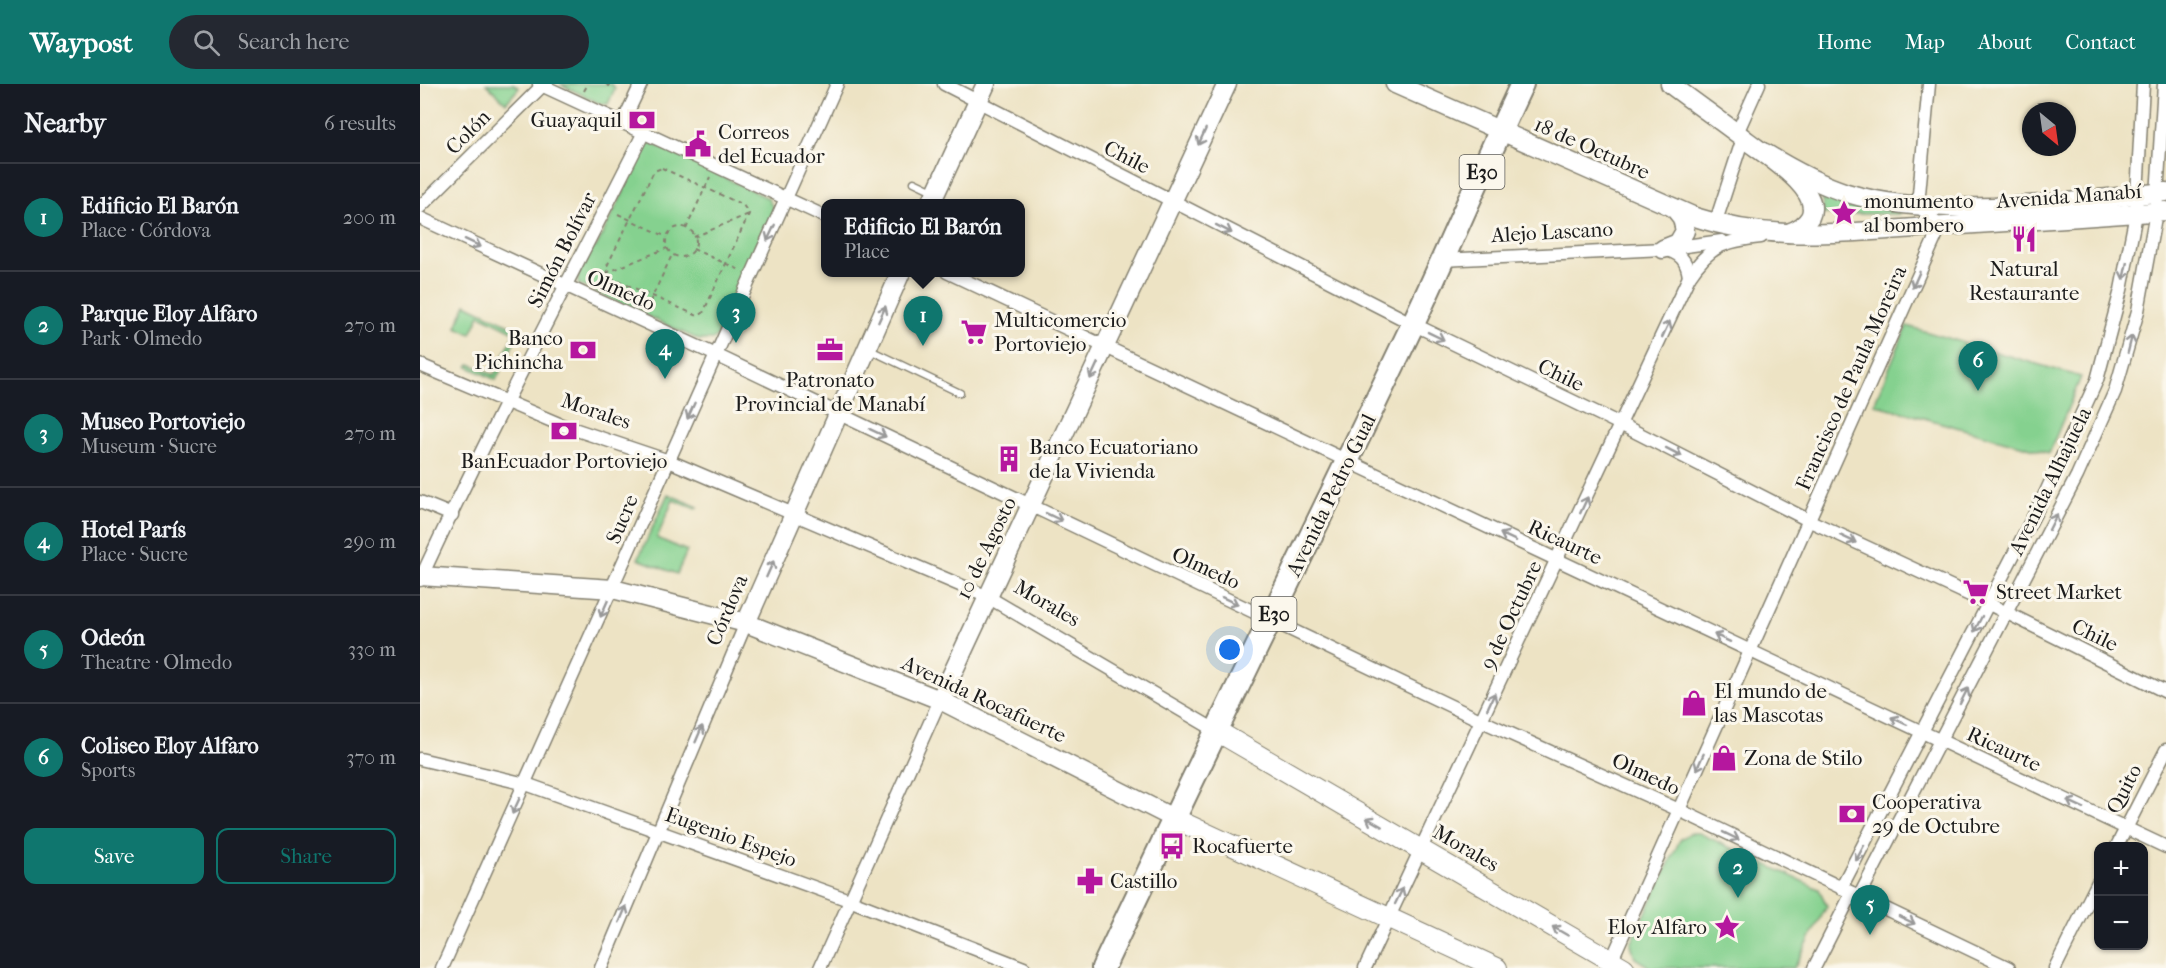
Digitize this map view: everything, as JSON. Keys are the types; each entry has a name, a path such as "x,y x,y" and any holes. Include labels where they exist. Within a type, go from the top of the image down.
{"highway":[{"name":"Avenida Pedro Gual","path":"1103,968 1215,730 1271,620 1413,324 1522,84"}],"main road":[{"name":"Morales","path":"1215,730 1422,850 1614,966"},
{"name":"Avenida Rocafuerte","path":"1173,818 1497,968"}],"street":[{"path":"623,122 641,84"},
{"name":"Sucre","path":"442,968 837,84"},
{"name":"Chile","path":"944,84 1413,324 1622,425 1809,520 1989,604 2166,692"},
{"path":"933,198 986,84"},
{"name":"10 de Agosto","path":"820,968 940,700 1227,84"},
{"name":"18 de Octubre","path":"1395,84 1674,208 1715,224 1778,235"},
{"path":"1671,84 1765,153 1796,180 1812,204 1812,212 1805,225 1778,235"},
{"path":"1715,224 1740,136 1760,84"},
{"path":"1929,84 1918,205 1940,227"},
{"name":"Avenida Alhajuela","path":"1851,893 1923,733 2065,454 2097,380 2121,290 2136,214 2139,194 2143,84"},
{"name":"Avenida Alhajuela","path":"1851,893 1942,741 2077,476 2115,391 2138,311 2161,212 2164,84"},
{"path":"542,85 821,215"},
{"name":"Colón","path":"420,207 542,85"},
{"name":"Simón Bolívar","path":"421,577 504,401 566,287 644,132"},
{"name":"Avenida Manabí","path":"1765,153 1809,177 1848,193 1918,205 1946,207 2163,192"},
{"path":"422,186 430,197"},
{"path":"1663,249 1678,243 1684,231 1682,218 1674,208"},
{"name":"Avenida Manabí","path":"1940,227 2161,212"},
{"name":"Olmedo","path":"420,219 716,355 1482,721 1678,810 2009,968"},
{"name":"Alejo Lascano","path":"1442,260 1663,249 1778,235 1940,227"},
{"name":"Francisco de Paula Moreira","path":"1614,966 1678,810 1940,227"},
{"name":"Alejo Lascano","path":"1689,278 1707,254 1731,240"},
{"path":"1663,249 1682,257 1688,266 1689,278"},
{"name":"Córdova","path":"601,968 746,623 899,277"},
{"name":"Ricaurte","path":"956,277 2166,847"},
{"name":"9 de Octubre","path":"1365,968 1622,425 1689,278"},
{"name":"Morales","path":"420,365 560,424 669,461 793,516 988,597 1215,730"},
{"path":"420,502 452,515"},
{"name":"Avenida Rocafuerte","path":"421,577 613,589 746,623 940,700 1173,818"},
{"name":"Quito","path":"2118,842 2166,750"},
{"name":"Eugenio Espejo","path":"420,759 526,784 849,900 1024,968"},
{"path":"2055,968 2094,890"},
{"path":"1814,968 1851,893"}],"lane":[{"path":"914,182 933,198"},
{"path":"867,348 960,393"}],"path":[{"path":"606,84 610,87 612,84"},
{"path":"686,229 716,166"},
{"path":"662,168 743,205 749,214 703,313 698,316 609,277 606,273 606,268 654,171 658,169 662,168"},
{"path":"606,208 667,237"},
{"path":"694,237 749,214"},
{"path":"686,229 694,237 693,249 687,256 673,255 667,248 667,237 673,230 686,229"},
{"path":"606,273 667,248"},
{"path":"693,249 751,275"},
{"path":"641,321 673,255"}],"green space":[{"path":"486,84 514,84 519,88 506,103"},
{"path":"560,84 611,84 615,88 608,104 601,104"},
{"path":"649,142 768,198 774,210 717,336 713,340 699,340 578,284 578,274 591,248 596,247 624,191 621,186 642,146"},
{"path":"1819,191 1901,212 1898,214 1823,214 1823,201"},
{"path":"466,304 520,330 496,380 468,367 470,364 494,375 515,332 480,315 471,334 456,327"},
{"path":"1907,326 2081,377 2049,453 1874,404"},
{"path":"668,494 698,507 696,509 673,500 657,538 687,551 677,574 638,559"},
{"path":"1690,833 1699,833 1819,889 1827,906 1794,968 1651,968 1635,958 1631,944 1680,840"}],"place":[{"name":"Guayaquil","path":"642,120"},
{"name":"Correos del Ecuador","path":"698,144"},
{"name":"monumento al bombero","path":"1844,213"},
{"name":"Natural Restaurante","path":"2024,239"},
{"name":"Multicomercio Portoviejo","path":"974,332"},
{"name":"Museo Portoviejo","path":"736,343"},
{"name":"Edificio El Barón","path":"923,346"},
{"name":"Banco Pichincha","path":"583,350"},
{"name":"Patronato Provincial de Manabí","path":"830,350"},
{"name":"Hotel París","path":"665,379"},
{"name":"Coliseo Eloy Alfaro","path":"1978,391"},
{"name":"BanEcuador Portoviejo","path":"564,431"},
{"name":"Banco Ecuatoriano de la Vivienda","path":"1009,459"},
{"name":"Street Market","path":"1976,592"},
{"name":"El mundo de las Mascotas","path":"1694,703"},
{"name":"Zona de Stilo","path":"1724,758"},
{"name":"Cooperativa 29 de Octubre","path":"1852,814"},
{"name":"Rocafuerte","path":"1172,846"},
{"name":"Castillo","path":"1090,881"},
{"name":"Parque Eloy Alfaro","path":"1738,898"},
{"name":"Eloy Alfaro","path":"1727,927"},
{"name":"Odeón","path":"1870,935"}]}
